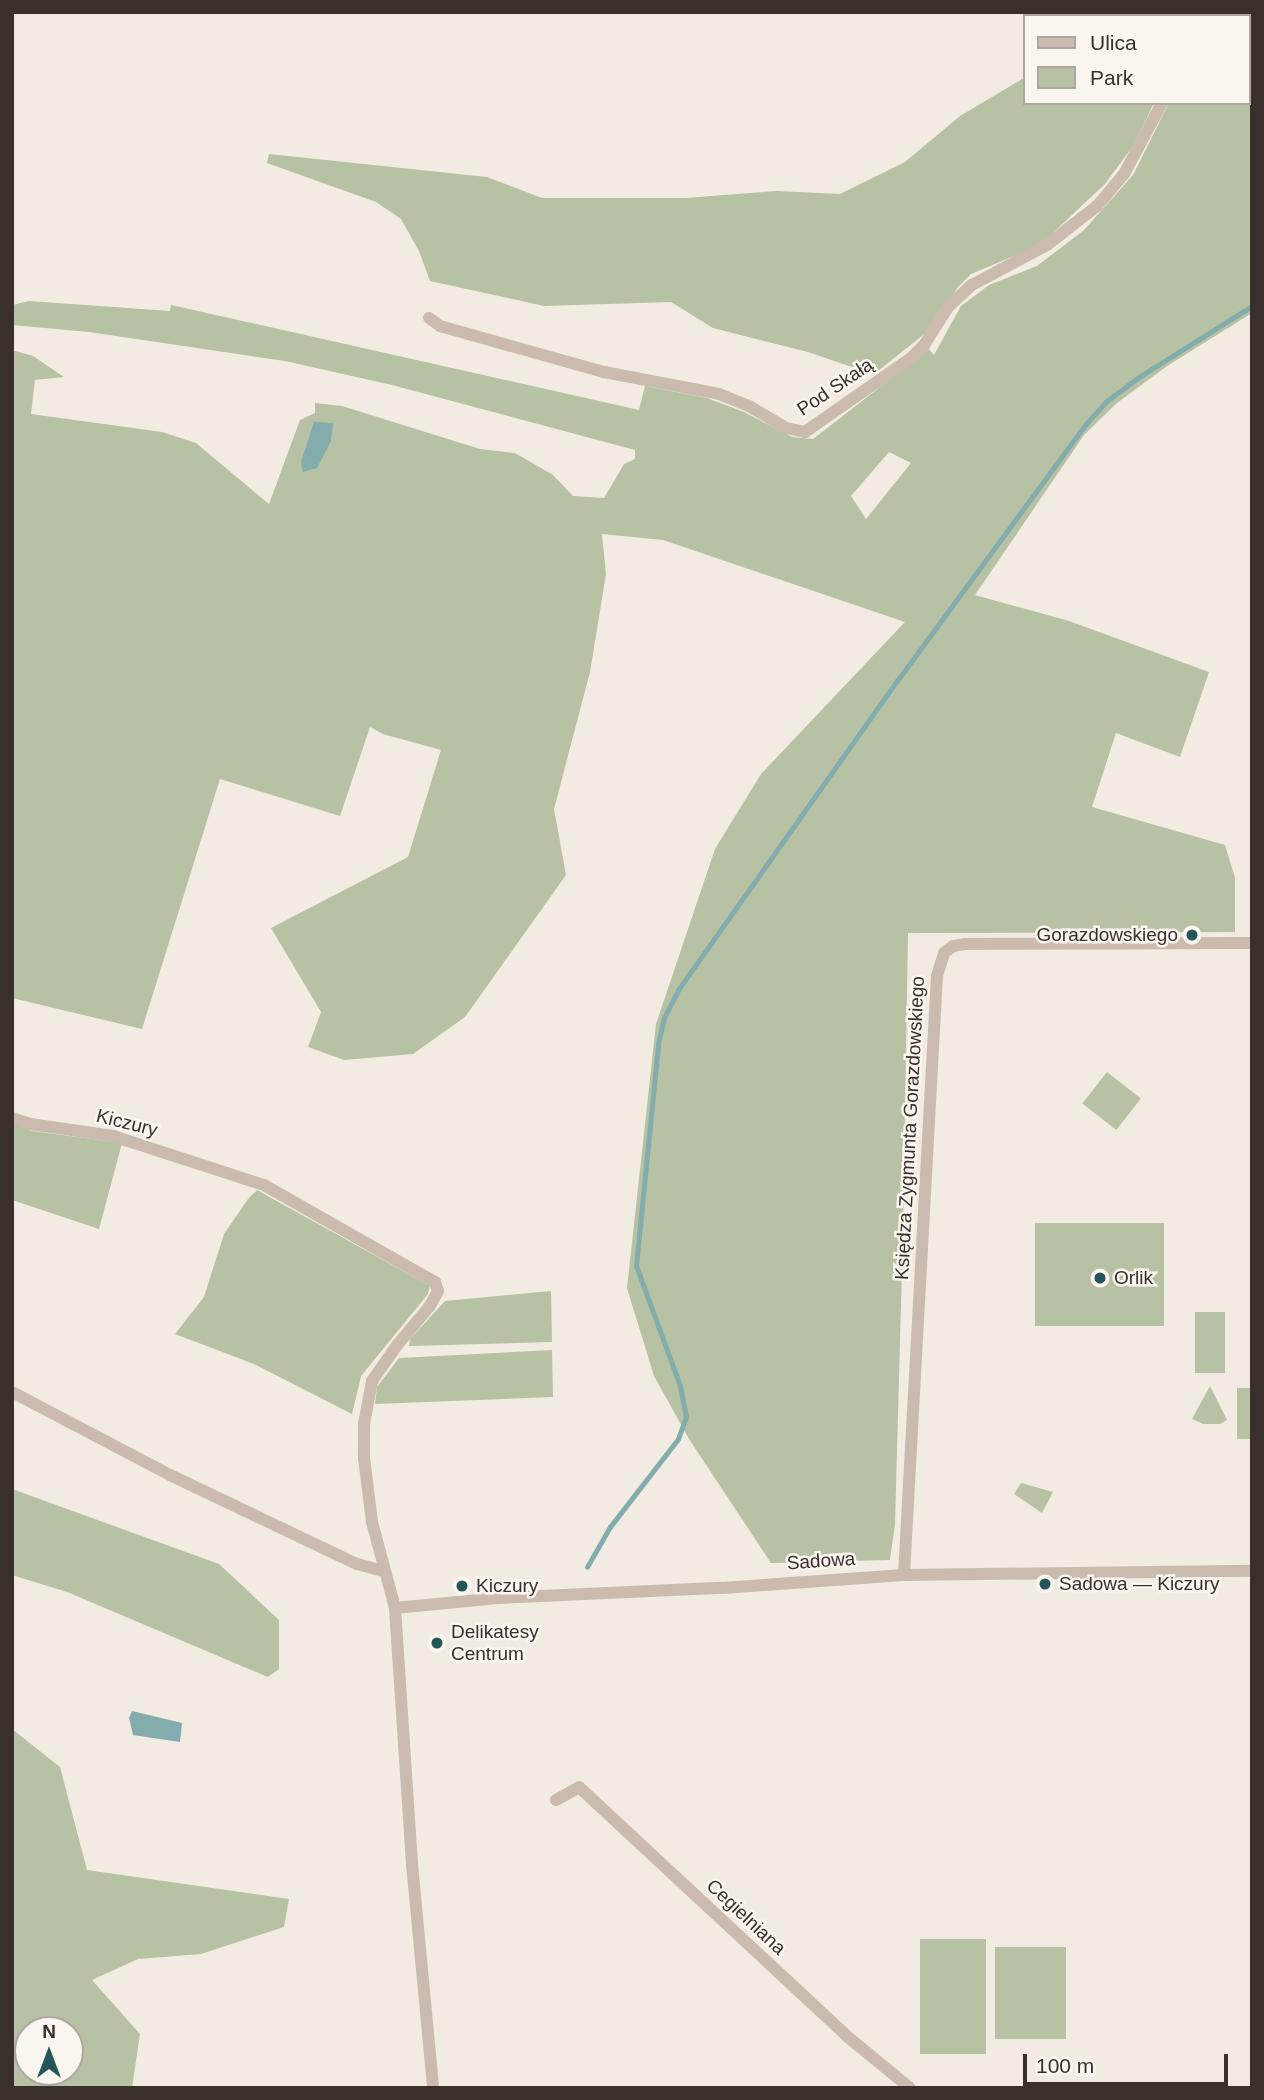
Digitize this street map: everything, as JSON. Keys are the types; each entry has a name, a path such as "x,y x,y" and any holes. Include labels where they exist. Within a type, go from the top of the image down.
{"street":[{"name":"Pod Skałą","path":"429,318 440,326 604,372 719,394 749,406 786,428 805,432 911,358 924,345 948,307 972,285 1047,245 1097,206 1124,174 1161,105"},
{"name":"Księdza Zygmunta Gorazdowskiego","path":"904,1575 937,976 944,953 953,946 965,944 1252,943"},
{"name":"Kiczury","path":"12,1118 30,1124 113,1136 264,1185 435,1282 438,1291 434,1300 378,1370 368,1395 364,1458 372,1522 394,1608 412,1864 433,2088"},
{"path":"12,1392 170,1475 357,1564 383,1571"},
{"name":"Sadowa","path":"394,1608 498,1598 722,1588 904,1575 1252,1571"},
{"name":"Cegielniana","path":"556,1800 579,1787 848,2037 910,2088"}],"green space":[{"path":"1099,12 1191,12 1191,14"},
{"path":"1252,12 1252,313 1167,366 1117,403 1084,435 975,595 1069,621 1209,672 1180,757 1116,733 1092,807 1225,845 1235,878 1235,932 908,933 895,1524 890,1560 771,1563 689,1439 654,1376 627,1288 656,1024 715,849 761,774 905,622 663,540 602,534 606,574 590,672 554,809 566,875 465,1017 413,1054 344,1060 308,1047 321,1012 271,928 408,857 441,750 383,734 370,727 340,816 220,779 142,1029 12,998 12,350 33,356 64,377 35,380 31,414 162,432 196,443 269,504 300,420 315,413 315,403 342,406 480,449 515,453 553,475 573,496 604,498 624,464 635,459 635,450 392,385 285,361 89,332 12,325 12,305 29,301 170,311 171,305 639,410 645,386 707,398 744,412 792,437 813,439 929,349 934,355 961,306 989,285 1037,266 1084,230 1133,175 1168,105 1250,105 1250,14 1208,14","holes":["889,452 911,463 866,519 851,496"]},
{"path":"1023,79 1023,105 1153,105 1133,146 1105,184 1040,245 971,274 958,287 928,331 878,371 849,366 808,352 713,328 671,302 544,306 430,281 419,251 401,219 376,202 267,163 269,154 487,177 542,198 685,198 776,191 840,194 905,162 960,116"},
{"path":"1107,1072 1141,1098 1116,1130 1082,1104"},
{"path":"12,1123 32,1131 122,1143 99,1229 12,1200"},
{"path":"257,1190 430,1286 428,1294 361,1376 352,1414 254,1364 175,1334 204,1297 224,1234"},
{"name":"Orlik","path":"1035,1223 1164,1223 1164,1326 1035,1326"},
{"path":"551,1291 552,1342 409,1346 410,1339 445,1301"},
{"path":"1195,1312 1225,1312 1225,1373 1195,1373"},
{"path":"552,1350 553,1397 375,1404 377,1387 399,1358"},
{"path":"1210,1386 1227,1420 1220,1424 1203,1424 1192,1419"},
{"path":"1237,1388 1252,1388 1252,1439 1237,1439"},
{"path":"1021,1483 1053,1492 1042,1513 1014,1494"},
{"path":"12,1489 219,1564 279,1620 279,1669 268,1677 67,1592 12,1575"},
{"path":"12,1729 60,1767 87,1870 289,1899 284,1927 201,1954 138,1959 92,1980 140,2034 132,2088 12,2088"},
{"path":"920,1939 986,1939 986,2054 920,2054"},
{"path":"995,1947 1066,1947 1066,2039 995,2039"}],"water":[{"path":"314,422 333,423 331,441 317,468 303,472 301,462"},
{"path":"132,1711 182,1723 180,1742 133,1735 129,1718"}],"waterway":[{"path":"587,1567 610,1527 678,1439 686,1417 680,1386 636,1266 658,1044 664,1018 678,990 897,681 1086,424 1107,401 1136,379 1252,306"}],"place":[{"name":"Gorazdowskiego","path":"1192,935"},
{"name":"Orlik","path":"1100,1278"},
{"name":"Sadowa — Kiczury","path":"1045,1584"},
{"name":"Kiczury","path":"462,1586"},
{"name":"Delikatesy Centrum","path":"437,1643"}]}
